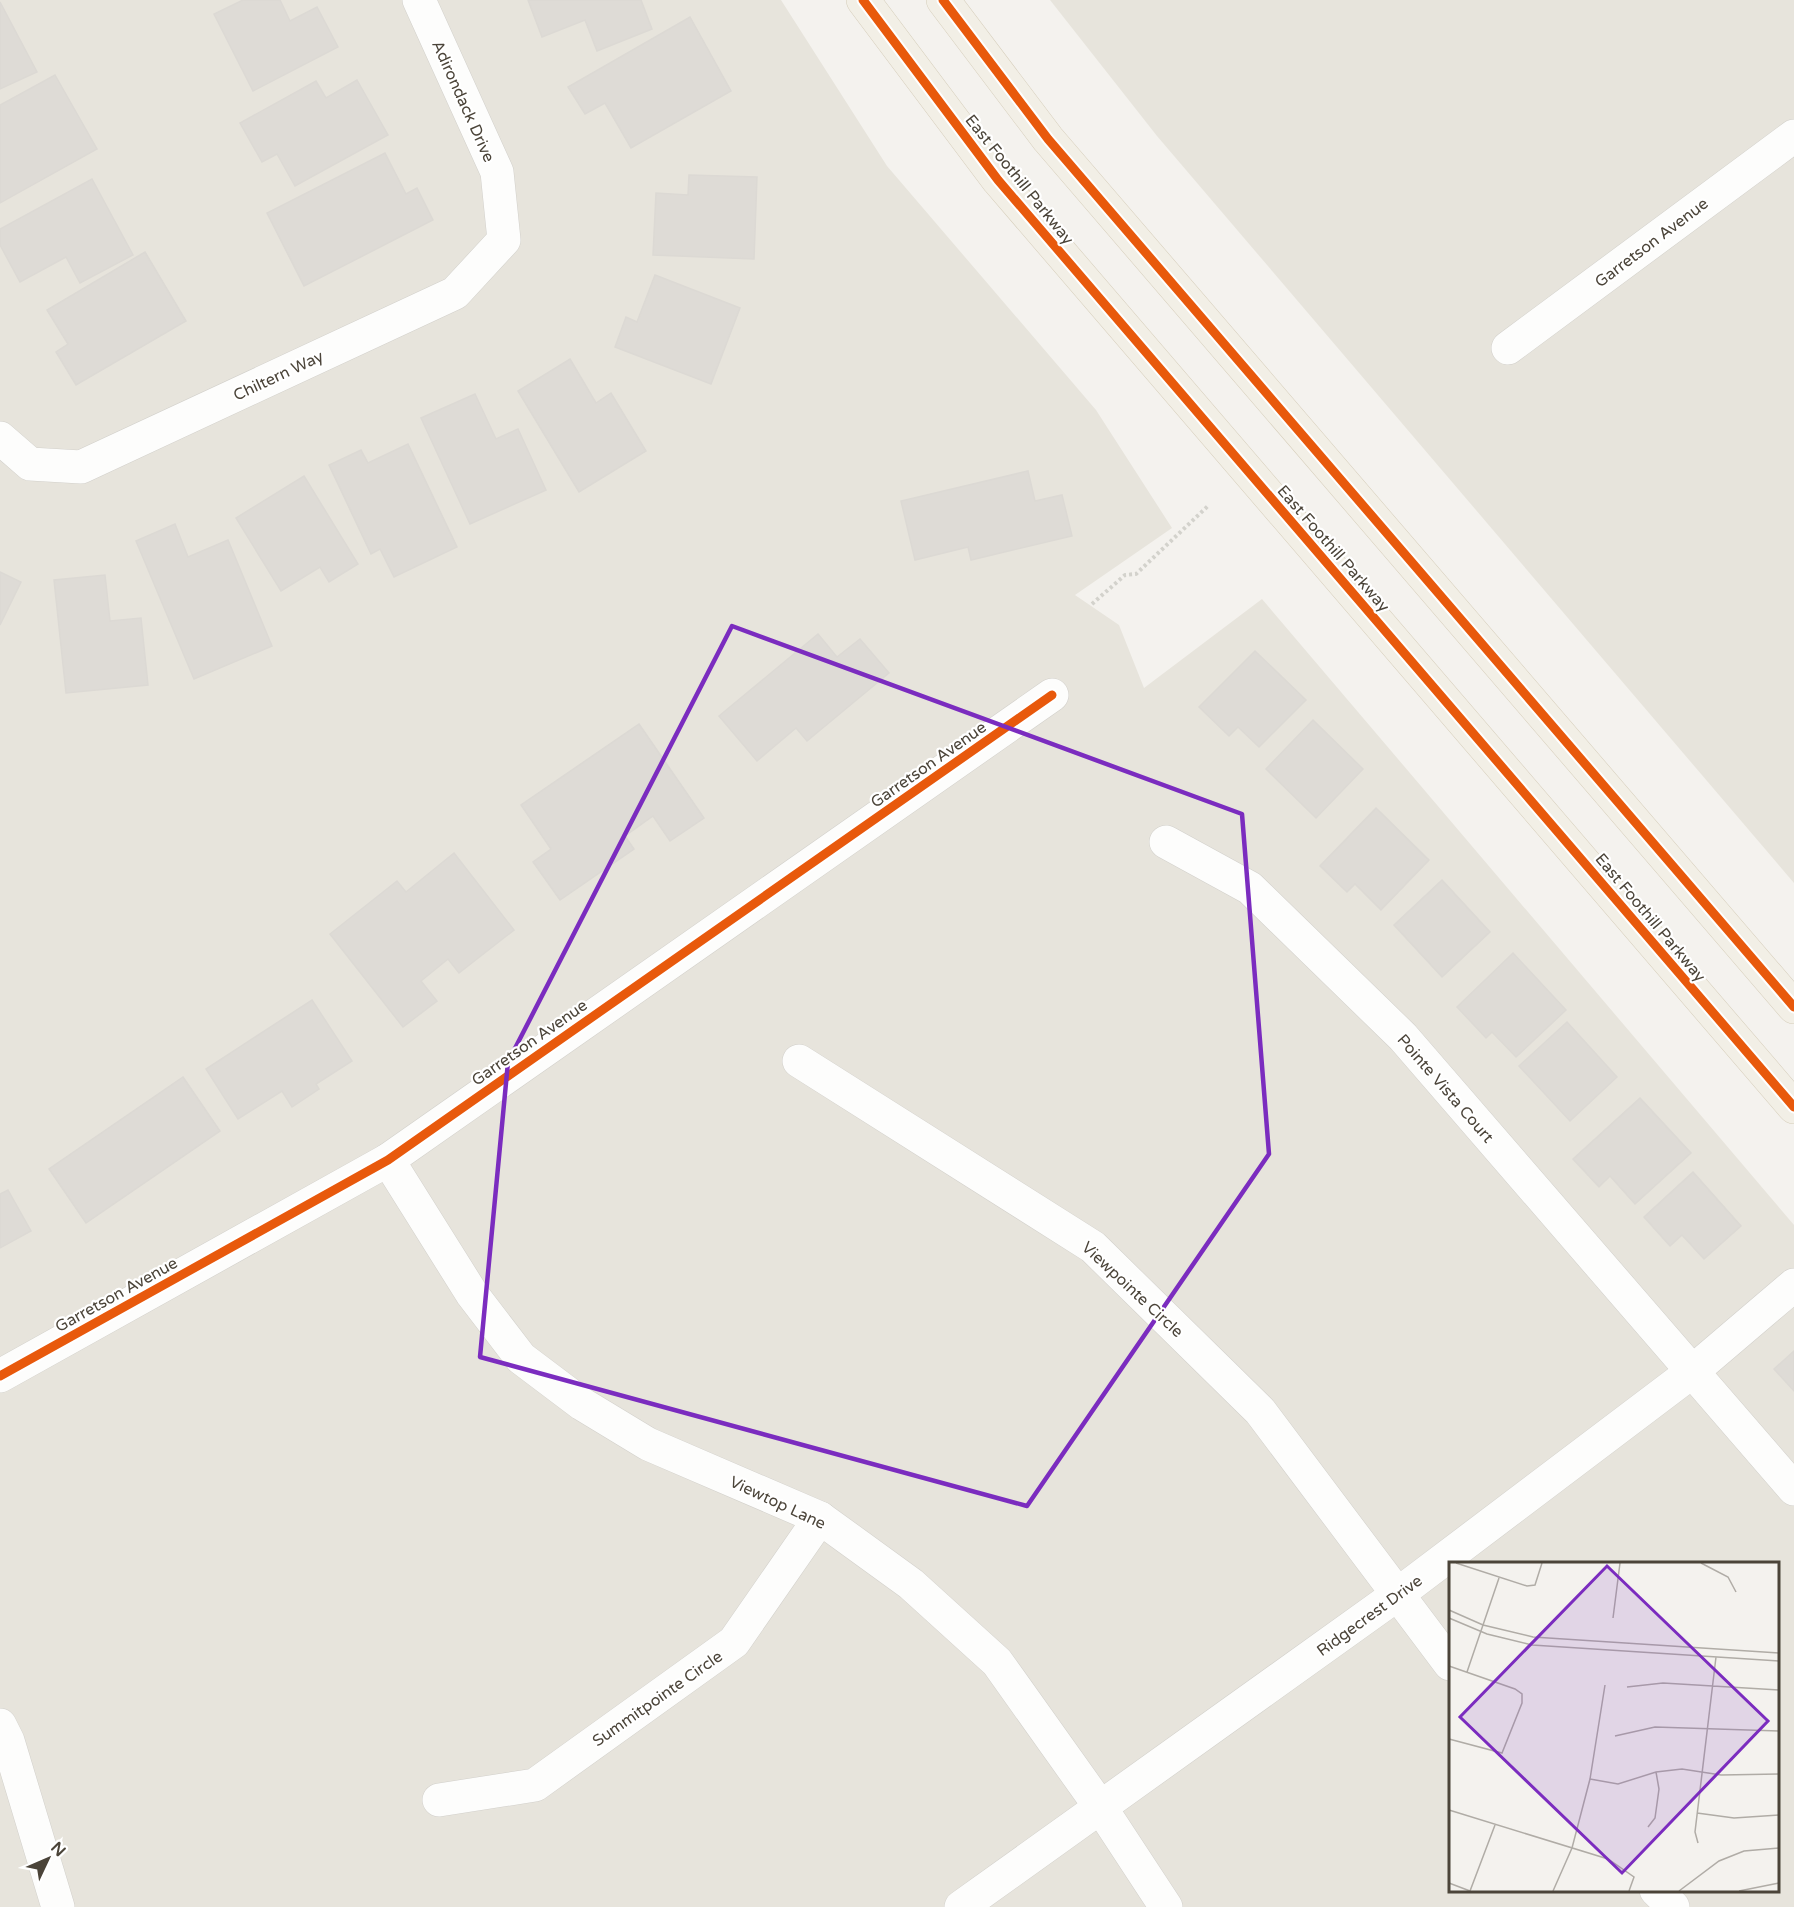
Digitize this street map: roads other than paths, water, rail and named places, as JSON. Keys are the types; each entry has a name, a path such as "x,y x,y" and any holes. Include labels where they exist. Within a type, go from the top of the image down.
{"main road":[{"name":"East Foothill Parkway","path":"863,0 998,180 1794,1107"},
{"path":"943,0 1048,139 1794,1007"}],"street":[{"name":"Adirondack Drive","path":"419,0 496,172 504,240"},
{"name":"Garretson Avenue","path":"1508,348 1794,136"},
{"name":"Chiltern Way","path":"0,438 30,464 81,466 455,293 504,240"},
{"name":"Garretson Avenue","path":"0,1376 388,1160 1052,695"},
{"name":"Pointe Vista Court","path":"1166,842 1250,888 1402,1038 1794,1489"},
{"name":"Viewpointe Circle","path":"800,1061 1093,1247 1260,1411 1449,1663"},
{"name":"Viewtop Lane","path":"388,1160 472,1294 521,1358 582,1404 648,1444 820,1518 911,1584 997,1662 1101,1808 1166,1907"},
{"name":"Ridgecrest Drive","path":"961,1907 1398,1594 1693,1371 1794,1285"},
{"name":"Summitpointe Circle","path":"439,1800 535,1785 734,1642 820,1518"},
{"path":"0,1725 8,1742 58,1907"},
{"path":"1658,1892 1673,1907"}]}
